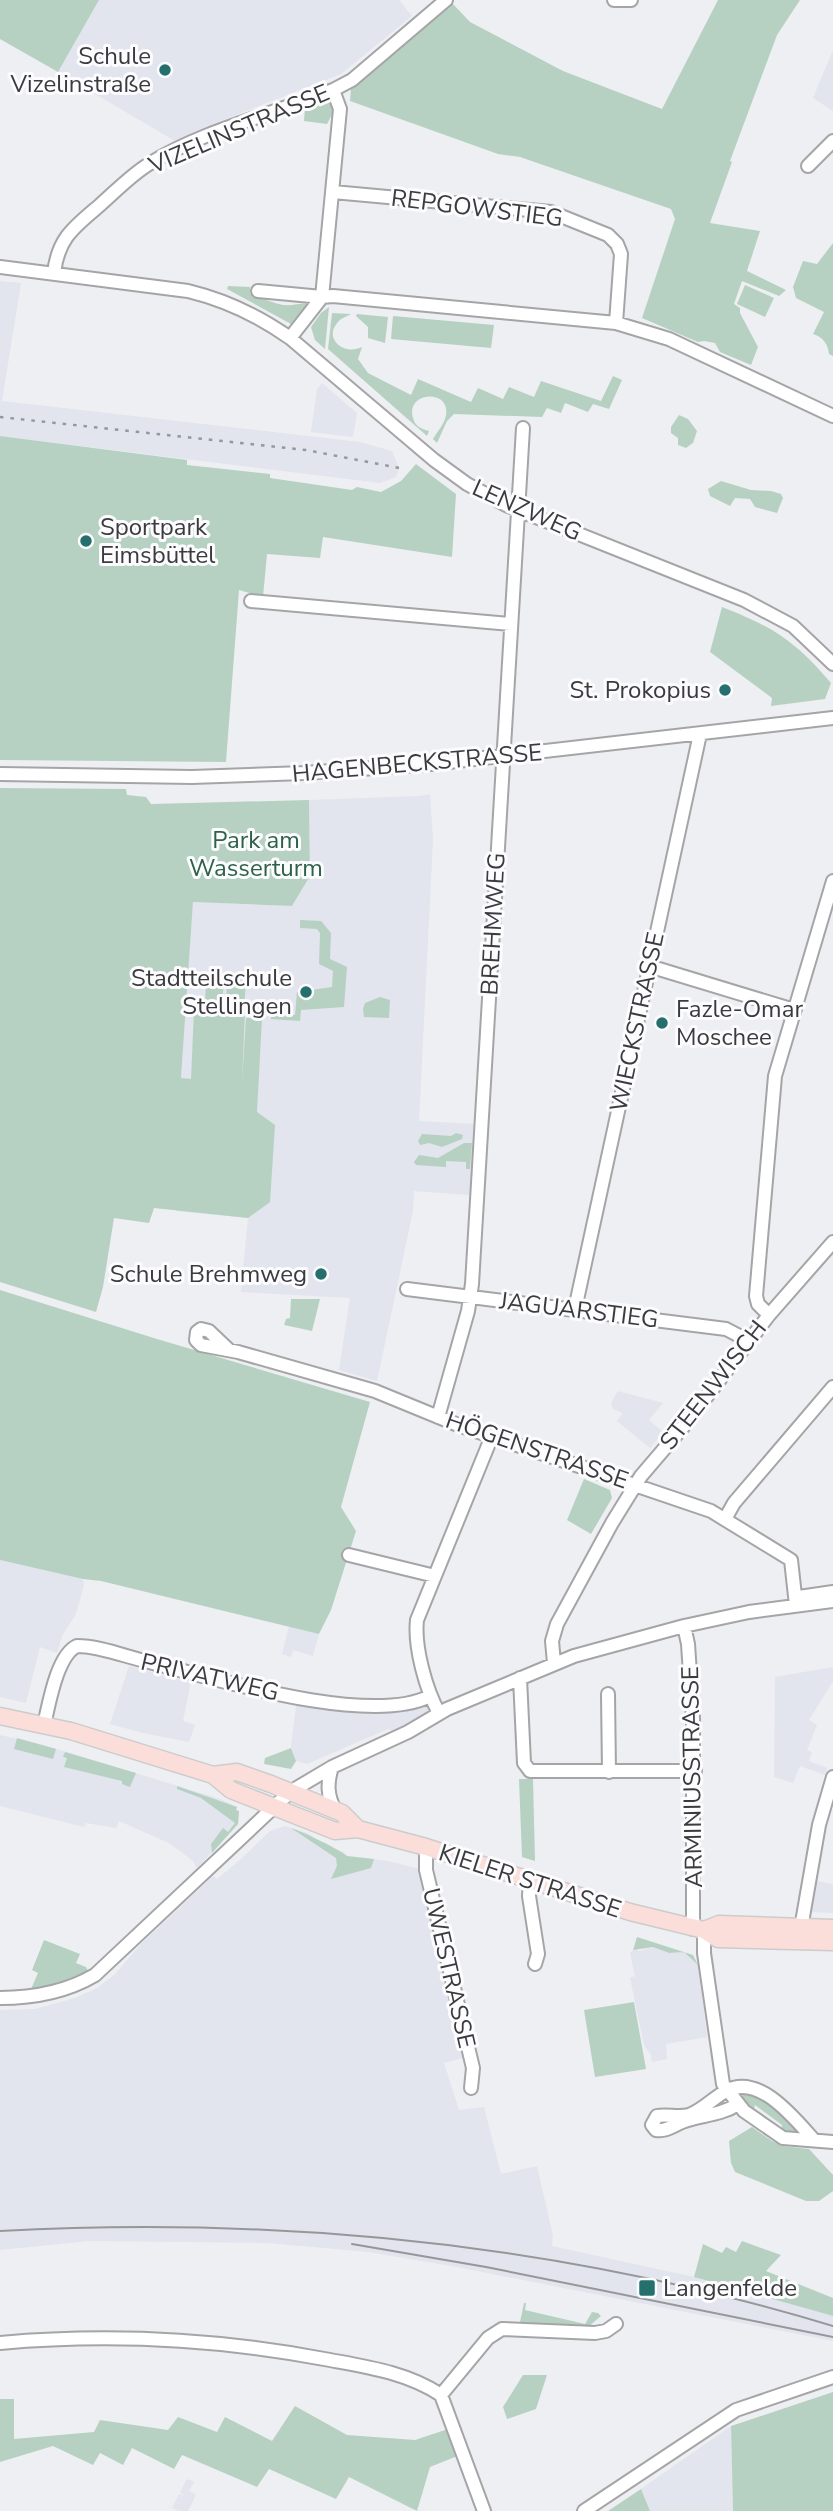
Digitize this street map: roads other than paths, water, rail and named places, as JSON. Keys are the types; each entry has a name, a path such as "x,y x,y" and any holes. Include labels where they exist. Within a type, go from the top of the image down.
{"main road":[{"name":"KIELER STRASSE","path":"0,1716 44,1725 213,1775 231,1790 335,1831 358,1829 426,1847 630,1912 699,1929 718,1939 833,1942"},
{"name":"KIELER STRASSE","path":"213,1775 237,1772 342,1813 358,1829"},
{"name":"KIELER STRASSE","path":"699,1929 719,1924 833,1928"}],"street":[{"name":"VIZELINSTRASSE","path":"54,273 61,243 71,230 151,163 352,80 446,0"},
{"path":"614,0 631,0"},
{"path":"290,338 322,298 340,109 333,90"},
{"path":"808,166 833,141"},
{"name":"REPGOWSTIEG","path":"334,192 551,212 602,231 617,244 621,254 616,323"},
{"name":"LENZWEG","path":"0,267 188,291 211,296 246,312 273,325 444,468 497,502 744,600 793,626 833,664"},
{"path":"258,291 616,323 669,339 833,416"},
{"name":"BREHMWEG","path":"438,1417 471,1296 523,428"},
{"path":"251,601 511,624"},
{"name":"HAGENBECKSTRASSE","path":"0,774 257,776 503,757 833,718"},
{"name":"WIECKSTRASSE","path":"575,1310 700,734"},
{"name":"STEENWISCH","path":"554,1663 552,1647 557,1624 635,1484 769,1315 758,1304 756,1296 775,1076 833,881"},
{"path":"649,966 794,1010"},
{"path":"769,1315 831,1241"},
{"name":"JAGUARSTIEG","path":"407,1289 726,1329 748,1341"},
{"name":"HÖGENSTRASSE","path":"229,1350 346,1382 438,1417 710,1511 791,1560 796,1601"},
{"path":"725,1519 734,1503 833,1387"},
{"path":"439,1713 430,1696 417,1628 418,1617 492,1436"},
{"path":"349,1555 435,1576"},
{"path":"0,1998 50,1993 71,1987 95,1975 290,1792 332,1767 408,1732 469,1698 554,1663 684,1626 833,1592"},
{"path":"796,1601 833,1601"},
{"name":"ARMINIUSSTRASSE","path":"684,1626 693,1703 699,1929 721,2079 750,2116 783,2138 833,2142"},
{"name":"PRIVATWEG","path":"44,1725 62,1661 68,1651 77,1646 320,1701 372,1707 418,1702 430,1696"},
{"path":"520,1678 524,1763 527,1769 533,1772 695,1771"},
{"path":"608,1694 609,1772"},
{"path":"332,1767 328,1793 335,1810"},
{"path":"801,1928 819,1825 833,1777"},
{"name":"UWESTRASSE","path":"426,1847 426,1870 473,2068 471,2088"},
{"path":"530,1881 529,1896 538,1954 535,1964"},
{"path":"738,2104 723,2112 688,2120 664,2131 656,2130 652,2125 657,2116 688,2115 728,2090 746,2086 756,2089 789,2113 814,2140"},
{"path":"441,2395 488,2338 502,2329 594,2333 606,2331 616,2323"},
{"path":"0,2343 120,2338 234,2344 283,2350 377,2369 417,2382 441,2395 484,2511"},
{"path":"584,2511 736,2410 833,2377"}],"tram line":[{"path":"0,2231 105,2227 211,2228 421,2242 628,2274 833,2326"},
{"path":"352,2244 486,2267 833,2337"}],"railway":[{"path":"0,417 306,450 399,468"}],"place":[{"name":"Schule Vizelinstraße","path":"165,70"},
{"name":"Sportpark Eimsbüttel","path":"86,541"},
{"name":"St. Prokopius","path":"725,690"},
{"name":"Stadtteilschule Stellingen","path":"306,992"},
{"name":"Fazle-Omar Moschee","path":"662,1023"},
{"name":"Schule Brehmweg","path":"321,1274"},
{"name":"Langenfelde","path":"647,2288"}],"park label":[{"name":"Park am Wasserturm","path":"256,854"}]}
